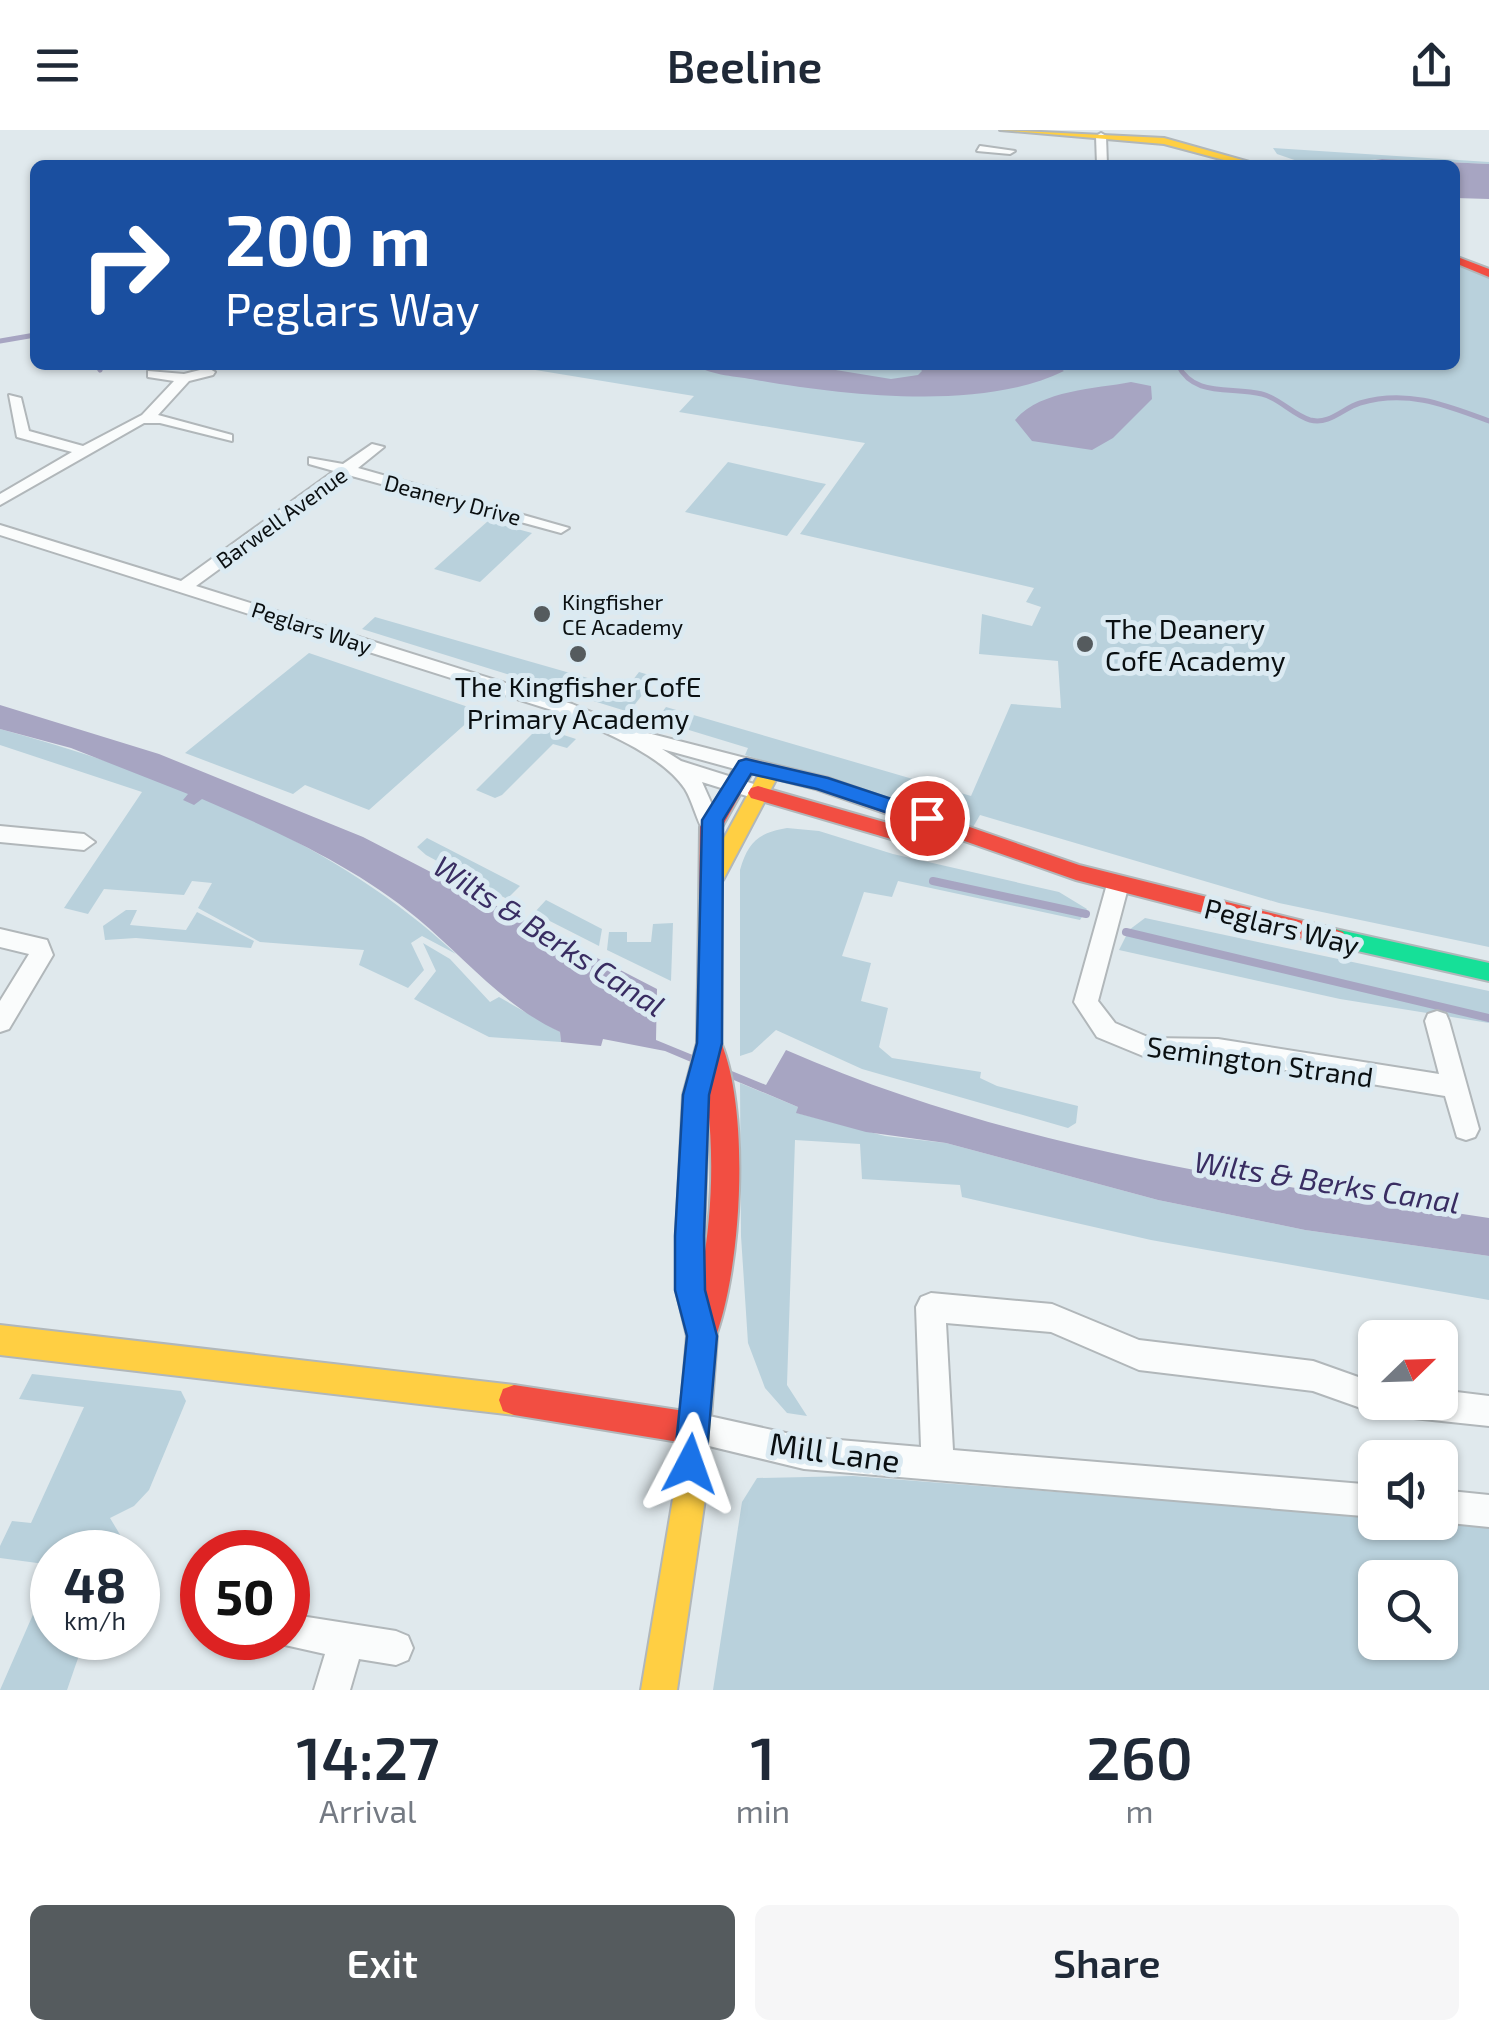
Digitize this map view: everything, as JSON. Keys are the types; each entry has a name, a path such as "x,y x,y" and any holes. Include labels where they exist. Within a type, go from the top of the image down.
{"main road":[{"path":"1004,144 1101,136 1190,146 1238,160"},
{"path":"1460,261 1489,273"},
{"path":"702,1336 712,1320 716,1286 721,1086 710,1043 711,827 739,775"},
{"name":"Peglars Way","path":"739,775 950,848 1076,872 1338,940 1489,972"},
{"path":"712,880 764,782"},
{"path":"659,1690 688,1499 702,1336 689,1281 700,1076 710,1043"},
{"name":"Mill Lane","path":"0,1340 567,1406 692,1428"}],"street":[{"path":"1101,136 1102,160"},
{"path":"980,149 1004,144"},
{"path":"153,374 184,378 208,372"},
{"path":"0,500 80,450 147,418 184,378"},
{"path":"14,398 22,434 80,450"},
{"path":"147,418 227,438"},
{"name":"Barwell Avenue","path":"184,587 377,447"},
{"name":"Deanery Drive","path":"314,462 445,492 561,528"},
{"path":"540,522 557,506"},
{"name":"Peglars Way","path":"0,530 565,708 739,775"},
{"path":"57,566 76,554"},
{"path":"293,642 311,627"},
{"name":"Peglars Way","path":"622,732 674,766 739,775"},
{"path":"674,766 694,786 711,827"},
{"path":"0,834 84,842"},
{"name":"Semington Strand","path":"1118,884 1087,998 1090,1011 1106,1030 1148,1048 1218,1049 1455,1087"},
{"path":"0,938 28,940 39,946 41,955 0,1022"},
{"path":"1436,1020 1466,1129"},
{"path":"938,1464 931,1308 1052,1318 1139,1354 1312,1376 1358,1392"},
{"path":"1458,1408 1489,1411"},
{"name":"Mill Lane","path":"692,1428 804,1453 1358,1500"},
{"path":"1458,1508 1489,1511"},
{"path":"310,1634 396,1648"},
{"path":"332,1690 347,1639"}],"shaded area":[{"path":"1273,148 1458,160 1294,160 1277,154"},
{"path":"1460,160 1489,162 1460,163"},
{"name":"The Deanery CofE Academy","path":"1460,266 1489,278 1489,947 1279,903 980,815 973,827 745,755 748,748 656,720 666,707 971,796 1011,704 1061,708 1058,661 979,654 982,614 1032,626 1041,607 1026,602 1034,588 800,534 865,443 679,412 694,396 535,370 1460,370"},
{"path":"728,462 826,484 787,536 685,512"},
{"path":"488,521 532,533 480,582 434,569"},
{"path":"375,617 626,689 639,672 656,677 629,712 362,629"},
{"path":"309,653 480,711 369,810 305,785 293,794 185,753"},
{"path":"539,727 576,739 567,748 553,744 502,795 495,798 476,790"},
{"path":"0,729 122,766 242,814 355,876 456,954 422,936 411,943 424,970 408,988 359,965 364,950 260,942 198,908 212,883 192,881 184,895 104,889 88,914 64,908 142,792 0,745"},
{"path":"787,828 819,831 893,854 1059,892 1087,909 1080,920 898,881 892,897 864,892 842,956 871,963 861,1001 888,1008 879,1047 892,1058 981,1072 980,1078 997,1086 1078,1106 1076,1123 1068,1128 862,1069 776,1030 752,1052 740,1056 740,870 756,840"},
{"path":"427,838 520,886 507,899 426,855 417,847"},
{"path":"546,900 602,929 599,946 534,913"},
{"path":"126,910 137,910 130,925 186,930 197,912 254,941 251,948 136,938 105,940 103,926"},
{"path":"1145,918 1489,991 1489,1023 1340,999 1119,950 1129,930"},
{"path":"673,923 671,981 607,950 609,932 627,932 627,942 651,942 653,924"},
{"path":"423,943 450,959 490,1002 499,997 560,1032 561,1042 489,1037 414,999 436,971"},
{"path":"740,1083 798,1107 797,1113 885,1136 946,1143 1158,1200 1305,1230 1489,1256 1489,1300 1151,1240 962,1197 960,1185 862,1179 860,1144 795,1140 787,1385 807,1416 787,1413 765,1388 748,1343 741,1236"},
{"path":"32,1374 181,1391 186,1401 149,1490 134,1506 110,1518 117,1530 30,1530 30,1562 0,1558 0,1546 12,1521 31,1523 84,1407 19,1399"},
{"path":"853,1476 1358,1516 1358,1540 1458,1540 1458,1525 1489,1526 1489,1690 713,1690 742,1502 757,1478"},
{"path":"30,1621 30,1660 77,1660 67,1690 0,1690"}],"water":[{"path":"1460,163 1489,164 1489,199 1460,198"},
{"path":"705,370 836,370 891,379 918,375 921,370 1064,371 1031,384 953,396 870,395"},
{"path":"1131,382 1151,386 1152,399 1113,438 1092,450 1032,441 1015,420 1053,397"},
{"name":"Wilts & Berks Canal","path":"0,705 159,754 363,837 657,989 656,1040 766,1085 786,1050 870,1084 1043,1137 1220,1175 1489,1218 1489,1256 1305,1230 1158,1200 946,1143 866,1132 796,1113 798,1107 665,1051 603,1039 601,1046 561,1042 560,1032 520,1008 417,918 368,882 286,837 202,799 194,805 183,800 188,794 71,748 0,729"}],"waterway":[{"path":"0,341 30,336"},
{"path":"1182,370 1204,387 1262,394 1310,420 1324,420 1377,399 1410,398 1489,421"},
{"path":"933,881 1086,914"},
{"path":"1126,932 1489,1018"}],"traffic: fast":[{"path":"1335,938 1489,972"}],"traffic: slow":[{"path":"1005,130 1164,141 1236,160"},
{"path":"712,880 769,774"},
{"path":"659,1690 689,1499 702,1336 690,1290 690,1236 696,1095 709,1043 710,913"},
{"path":"0,1340 514,1400"}],"traffic: jam":[{"path":"1460,261 1489,273"},
{"path":"710,913 711,827 746,765 821,783 1076,872 1335,938"},
{"path":"758,793 939,845"},
{"path":"702,1336 717,1269 724,1190 722,1110 709,1043"},
{"path":"514,1400 691,1428"}],"place":[{"name":"Kingfisher CE Academy","path":"542,614"},
{"name":"The Deanery CofE Academy","path":"1085,644"},
{"name":"The Kingfisher CofE Primary Academy","path":"578,654"}],"route":[{"path":"690,1464 702,1336 690,1290 690,1236 696,1095 710,1043 712,820 746,766 821,783 927,818"}]}
